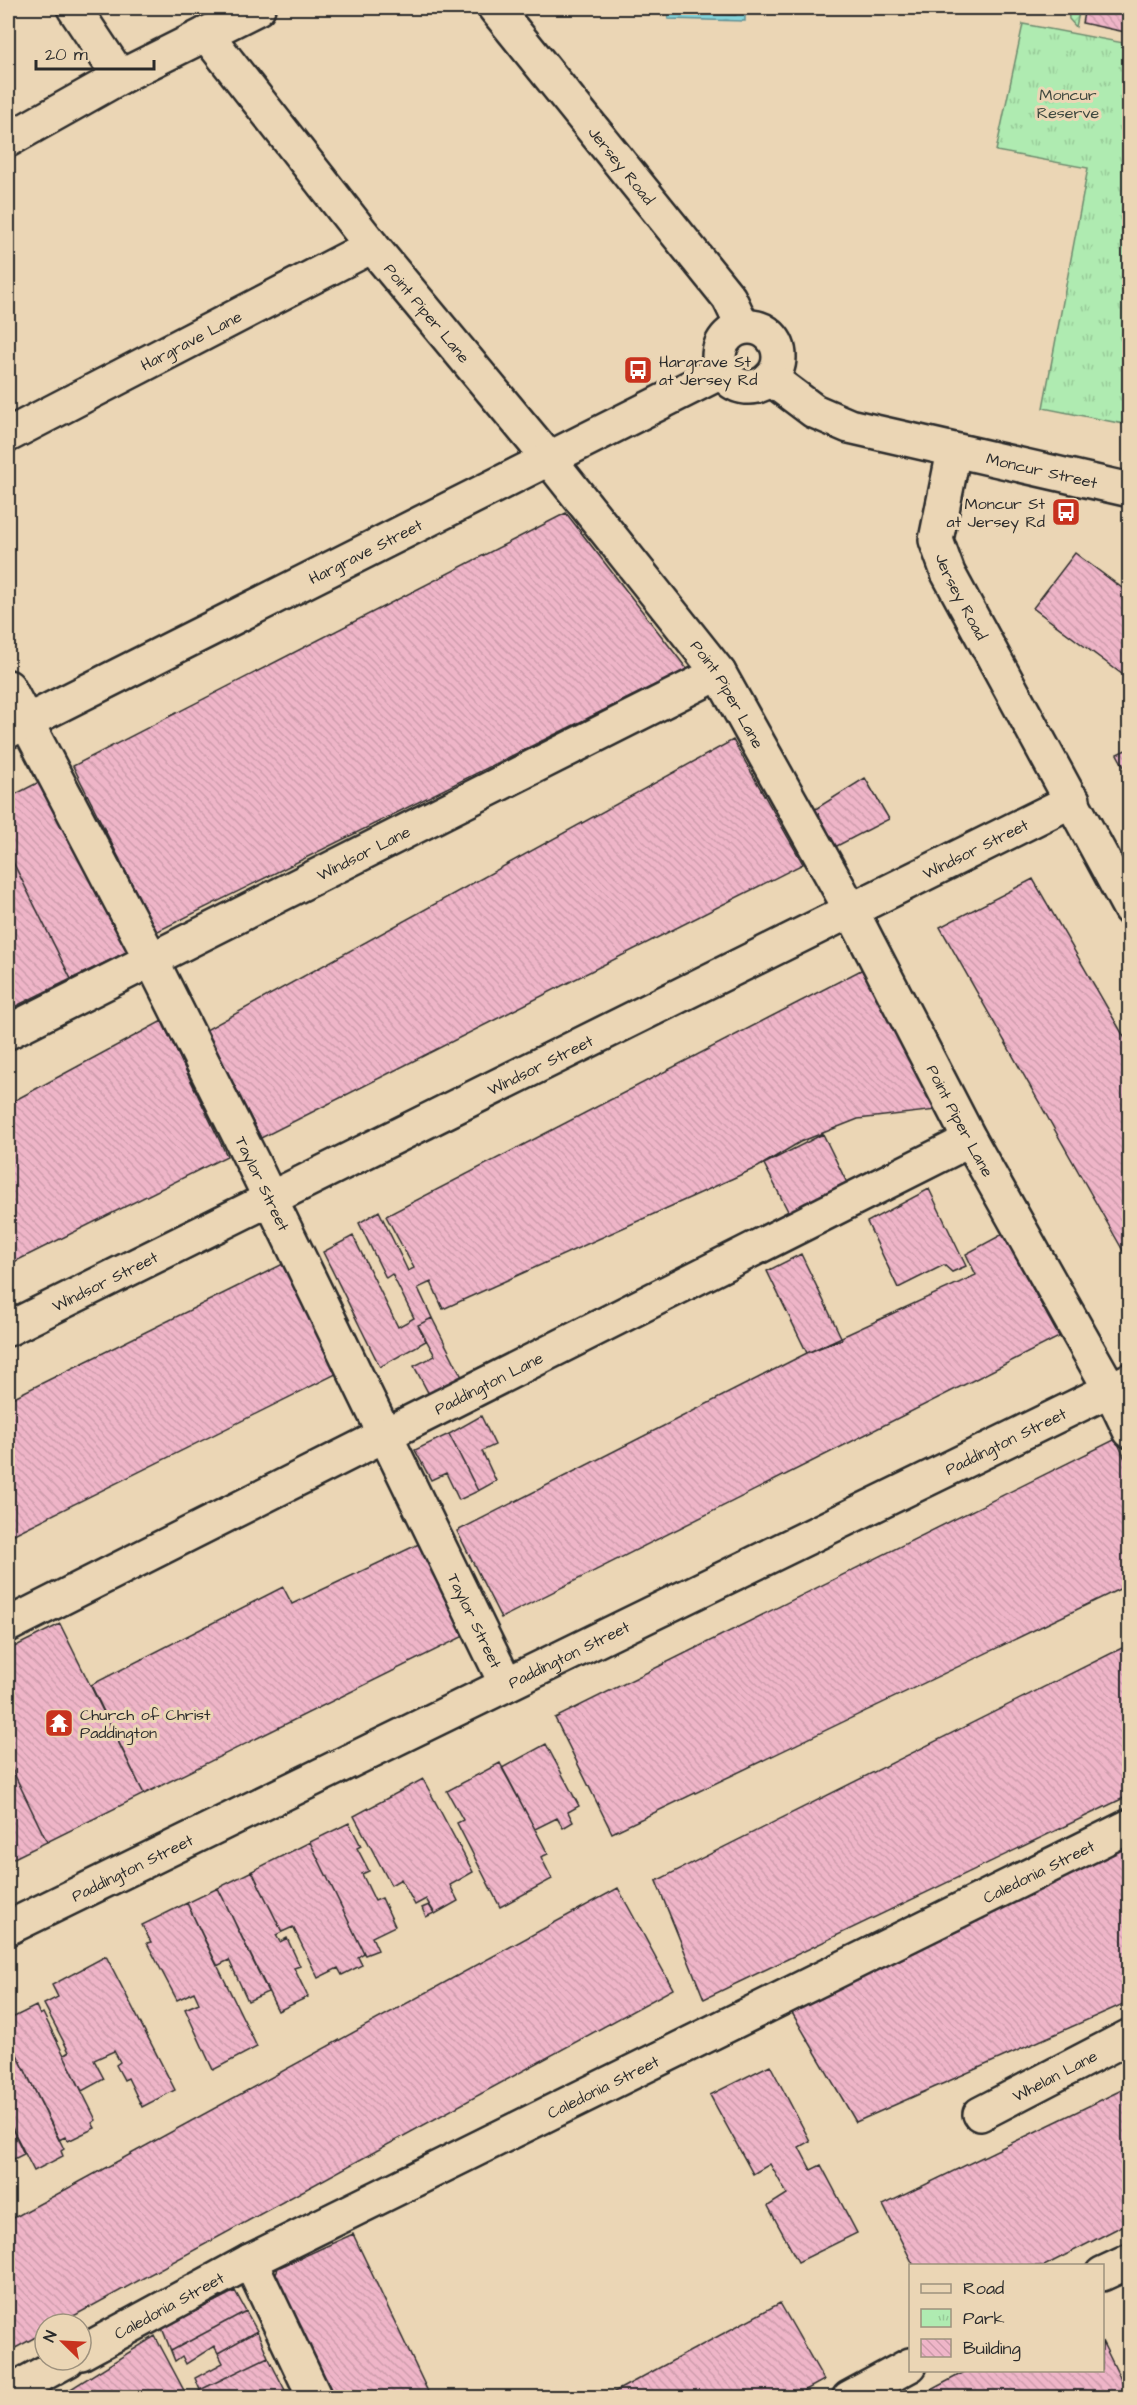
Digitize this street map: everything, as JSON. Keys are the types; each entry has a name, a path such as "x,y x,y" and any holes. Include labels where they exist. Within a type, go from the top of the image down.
{"street":[{"path":"74,8 120,77"},
{"path":"8,140 120,77 258,8"},
{"name":"Jersey Road","path":"495,8 729,298 743,327"},
{"name":"Point Piper Lane","path":"206,34 372,246 549,459 718,673 851,910 970,1140 1120,1384 1130,1431"},
{"name":"Hargrave Lane","path":"8,435 372,246"},
{"path":"743,327 762,329 776,342 779,361 770,378 763,383 745,387 736,384 723,371 719,353 722,344 734,331 743,327"},
{"name":"Hargrave Street","path":"16,727 723,371"},
{"path":"770,378 814,411 849,426 954,451"},
{"name":"Jersey Road","path":"954,451 936,540 948,573 1130,909"},
{"name":"Moncur Street","path":"954,451 1130,490"},
{"name":"Windsor Lane","path":"8,1032 718,673"},
{"name":"Taylor Street","path":"8,687 16,727 151,959 506,1684"},
{"name":"Windsor Street","path":"8,1329 1073,800"},
{"name":"Paddington Lane","path":"8,1625 970,1140"},
{"name":"Paddington Street","path":"8,1928 1120,1384"},
{"name":"Caledonia Street","path":"93,2346 250,2261 1130,1826"},
{"name":"Whelan Lane","path":"980,2114 1130,2036"},
{"path":"250,2261 315,2397"},
{"path":"1104,2273 1130,2261"},
{"path":"849,2397 909,2366"},
{"path":"8,2393 46,2372"}],"green space":[{"path":"1068,8 1080,8 1076,27 1069,19"},
{"name":"Moncur Reserve","path":"1023,24 1129,44 1129,425 1043,408 1088,168 996,151"}],"water":[{"path":"669,8 745,8 745,21 668,19"}],"building":[{"path":"1085,8 1130,8 1130,33 1082,23"},
{"path":"566,513 687,669 156,932 73,766"},
{"path":"1075,553 1130,594 1130,680 1033,608"},
{"path":"733,740 803,864 261,1138 206,1030"},
{"path":"1130,748 1130,778 1117,754"},
{"path":"865,778 889,819 833,848 809,813"},
{"path":"41,781 127,952 71,979 8,852 8,798"},
{"path":"8,852 71,979 8,1010"},
{"path":"1033,879 1130,1047 1130,1263 940,927"},
{"path":"863,969 937,1110 858,1119 800,1142 758,1167 443,1309 431,1282 418,1288 432,1318 418,1325 426,1341 380,1367 323,1252 353,1236 398,1327 414,1318 392,1274 386,1278 359,1223 379,1211 408,1271 414,1268 386,1216"},
{"path":"162,1021 227,1156 8,1265 8,1104"},
{"path":"823,1134 847,1183 790,1215 764,1164"},
{"path":"929,1189 966,1266 952,1272 944,1265 898,1288 867,1222"},
{"path":"1003,1234 1059,1337 501,1618 457,1531 807,1353 976,1275 966,1254"},
{"path":"801,1254 842,1339 807,1353 767,1271"},
{"path":"285,1263 338,1373 8,1537 8,1400"},
{"path":"432,1318 465,1383 432,1400 414,1366 435,1356 418,1325"},
{"path":"481,1416 495,1445 482,1451 496,1481 478,1491 449,1434"},
{"path":"449,1434 478,1491 459,1500 446,1473 431,1480 415,1450"},
{"path":"1116,1439 1130,1470 1130,1584 612,1833 555,1718"},
{"path":"423,1542 468,1634 144,1794 91,1685 283,1587 292,1604"},
{"name":"Church of Christ Paddington","path":"60,1624 144,1794 47,1842 8,1761 8,1650"},
{"path":"1130,1644 1130,1795 704,1999 656,1881"},
{"path":"546,1744 579,1806 568,1812 573,1822 563,1828 557,1818 535,1829 502,1768"},
{"path":"8,1761 47,1842 8,1861"},
{"path":"500,1763 548,1854 541,1857 552,1879 500,1907 457,1823 463,1820 447,1791"},
{"path":"423,1779 473,1872 450,1885 458,1901 435,1914 426,1899 415,1905 401,1879 391,1885 354,1816"},
{"path":"349,1823 361,1846 357,1848 369,1871 362,1874 375,1901 382,1898 395,1926 372,1937 378,1950 365,1955 310,1842"},
{"path":"1130,1841 1130,2001 856,2122 791,2011"},
{"path":"310,1842 364,1953 358,1957 362,1965 342,1975 338,1968 318,1978 293,1927 282,1932 252,1871"},
{"path":"252,1871 282,1932 276,1935 280,1942 287,1938 300,1966 294,1968 308,1997 278,2011 218,1888"},
{"path":"218,1888 268,1992 248,2001 229,1960 217,1966 187,1903"},
{"path":"618,1888 673,1989 81,2312 33,2312 33,2338 8,2352 8,2221"},
{"path":"187,1903 257,2047 213,2070 185,2009 199,2003 194,1992 177,2000 147,1943 151,1942 142,1925"},
{"path":"429,1905 434,1913 426,1917 422,1908"},
{"path":"106,1956 175,2090 142,2107 128,2078 124,2080 116,2065 120,2062 114,2051 94,2060 104,2079 82,2091 64,2055 69,2052 44,2004 58,1997 52,1985"},
{"path":"36,2006 40,2015 43,2013 96,2120 92,2123 95,2128 68,2141 65,2137 59,2140 8,2036 8,2016 10,2019"},
{"path":"8,2036 64,2149 61,2151 63,2156 34,2171 8,2120"},
{"path":"770,2065 810,2141 799,2147 811,2170 821,2165 857,2233 798,2262 768,2206 787,2194 770,2164 753,2174 710,2095"},
{"path":"1130,2086 1130,2222 1048,2264 913,2264 883,2205"},
{"path":"8,2120 24,2154 8,2162"},
{"path":"353,2234 431,2398 334,2398 274,2279 278,2268"},
{"path":"235,2291 246,2311 171,2351 162,2328"},
{"path":"780,2303 824,2380 791,2398 603,2398"},
{"path":"246,2311 257,2331 218,2353 214,2346 186,2364 182,2356 175,2361 171,2351"},
{"path":"257,2331 268,2357 200,2390 195,2378 223,2363 218,2353"},
{"path":"155,2336 188,2398 62,2398 61,2395"},
{"path":"1104,2345 1130,2398 916,2398 964,2372 1104,2372"},
{"path":"268,2357 289,2398 192,2398 200,2390"}],"place":[{"name":"Hargrave St at Jersey Rd","path":"638,370"},
{"name":"Moncur St at Jersey Rd","path":"1066,512"},
{"name":"Church of Christ Paddington","path":"59,1723"}]}
